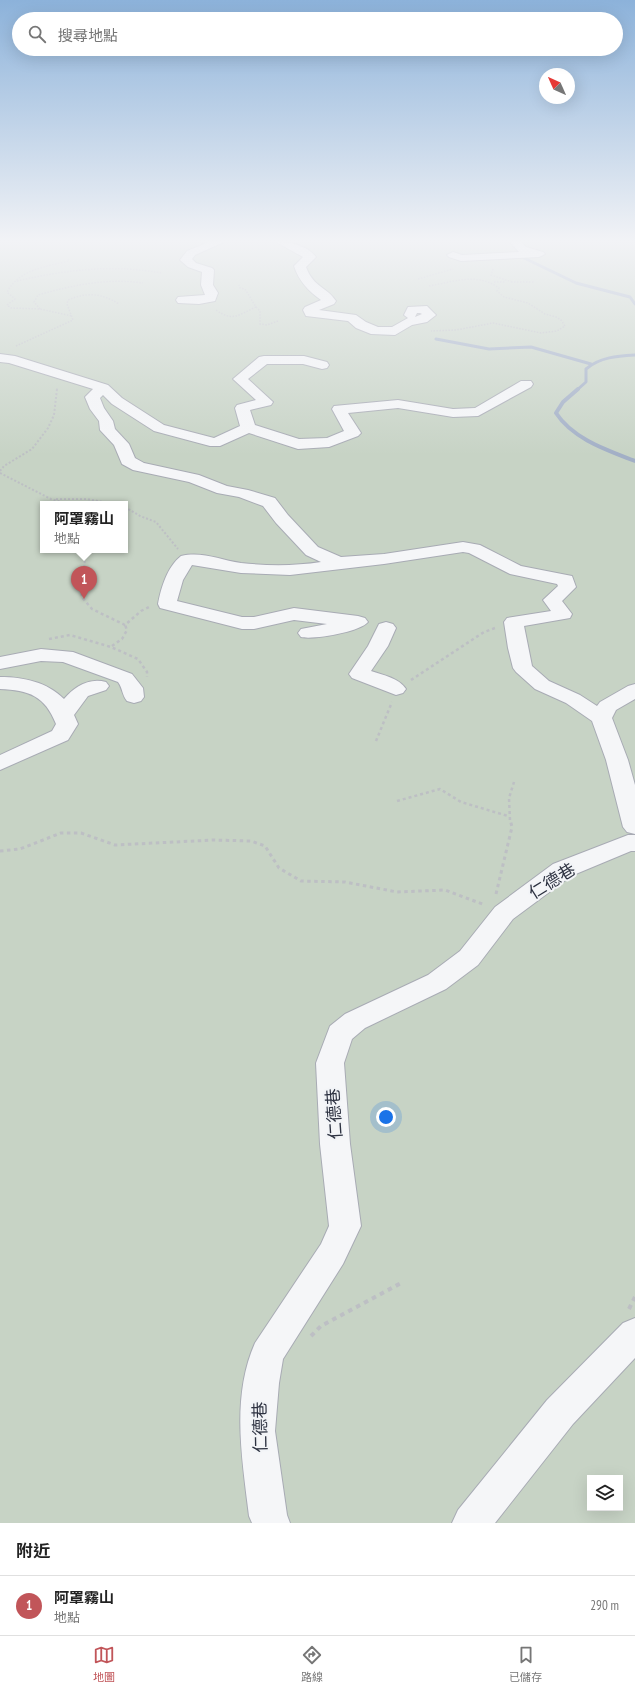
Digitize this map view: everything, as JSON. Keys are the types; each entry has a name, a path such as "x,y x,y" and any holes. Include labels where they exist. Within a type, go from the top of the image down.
{"street":[{"path":"311,313 352,318 371,330 395,331 408,322 424,319 430,315 428,313"},
{"path":"5,358 103,388 117,401 159,428 215,442 248,428 298,444 329,442 353,433 339,409 398,404 453,413 478,412 526,384"},
{"path":"248,428 242,408 266,402 240,379 264,360 304,360 322,365"},
{"path":"103,388 92,397 97,409 106,421 108,430 121,444 128,461 139,466 193,478 223,490 242,493 269,502 282,519 312,551 339,563"},
{"path":"308,633 342,627 358,622 294,614 283,615 256,623 238,624 210,615 185,611 167,604 168,595 182,564 187,560 197,558 220,565 241,568 295,571 319,569 339,563 384,559 463,546 474,549 516,570 566,580 567,587 552,600 563,614 547,618 530,618 514,622 523,668 542,685 573,699 601,718 617,760 633,835"},
{"path":"386,628 378,646 359,674 381,680 396,689"},
{"path":"0,663 41,655 66,656 125,678 133,688 134,697"},
{"path":"0,683 18,683 48,694 64,713 68,724 60,734 0,763"},
{"path":"64,713 81,692 99,686"},
{"path":"601,718 607,706 635,690"},
{"name":"仁德巷","path":"271,1523 268,1516 256,1431 261,1383 267,1354 332,1254 345,1226 335,1144 330,1063 340,1033 355,1022 437,982 469,958 504,913 562,870 633,835"},
{"path":"471,1523 560,1412 635,1334"}],"path":[{"path":"59,313 72,316"},
{"path":"5,358 15,356 10,350 14,347 73,320 71,313"},
{"path":"219,313 226,318 232,318 243,313"},
{"path":"260,313 260,324 267,325 278,321"},
{"path":"395,331 456,330 489,322 519,326 527,331 543,333 564,326 561,320 548,313"},
{"path":"49,372 50,379 58,384 54,415 48,428 32,449 4,466 0,472 50,499 57,501"},
{"path":"50,499 86,499 98,501"},
{"path":"128,510 156,522 187,560"},
{"path":"86,553 82,577 87,584 81,596 92,608 125,625 127,630 122,639 111,647"},
{"path":"125,625 148,607 155,604 167,604"},
{"path":"376,742 396,689 484,632 514,622"},
{"path":"504,913 494,898 512,827 508,816 511,788 514,782"},
{"path":"397,801 440,789 460,802 508,816"},
{"path":"0,851 20,849 61,833 81,833 115,845 214,840 251,841 265,846 279,868 301,881 345,882 397,892 446,890 504,913"},
{"path":"305,1342 321,1326 403,1282"}],"green space":[{"path":"0,313 635,313 635,1523 0,1523"}],"waterway":[{"path":"436,339 489,349 531,347 591,364"},
{"path":"577,390 586,382 586,369 591,365 609,358 635,355"},
{"path":"578,389 563,402 556,413 563,422 591,443 635,461"}],"place":[{"name":"阿罩霧山","path":"84,599"}]}
